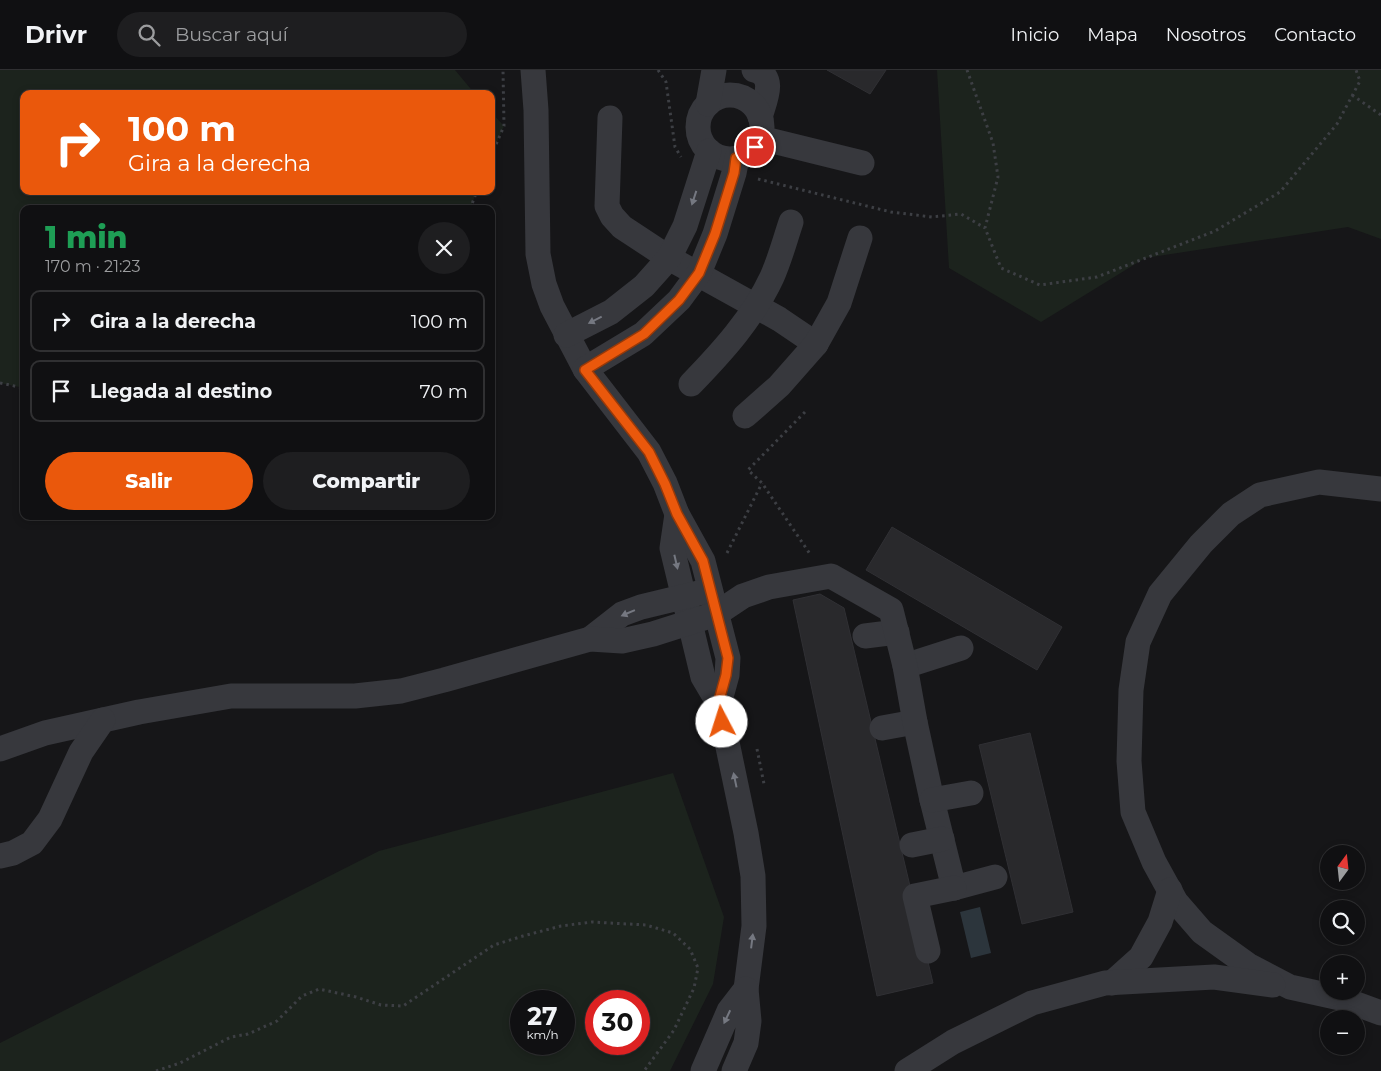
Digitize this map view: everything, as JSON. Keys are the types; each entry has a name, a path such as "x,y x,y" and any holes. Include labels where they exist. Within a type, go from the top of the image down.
{"street":[{"path":"533,70 536,110 538,254 544,284 566,335 585,370 649,452 677,514 703,561 728,658 726,675 718,704"},
{"path":"708,104 714,70"},
{"path":"585,370 644,334 679,300 699,273 715,234 735,166 755,147 768,80 764,75 754,70"},
{"path":"566,335 611,312 644,286 669,258 685,226 707,159 699,133 698,122 701,112 708,104 717,98 727,95 738,96 748,100 755,107 760,127"},
{"path":"610,118 608,206 612,216 622,227 669,258 779,319 816,344"},
{"path":"760,127 862,163"},
{"path":"707,159 718,156 727,159 735,166"},
{"path":"691,384 725,349 756,306 772,276 791,222"},
{"path":"745,416 778,386 816,344 839,303 860,238"},
{"path":"1290,987 1248,965 1202,932 1176,902 1154,862 1133,812 1129,761 1131,690 1138,642 1160,594 1201,544 1231,514 1260,496 1320,482 1381,489"},
{"path":"677,514 672,548 703,677 718,704 746,833 753,876 754,926 746,989 748,1021 746,1043 734,1071"},
{"path":"590,638 622,641 653,634 716,614 743,596 769,587 831,576 891,610 905,666 932,800 954,888"},
{"path":"0,749 45,733 139,712 231,696 355,696 401,691 590,638 622,614 641,608 711,590 743,596"},
{"path":"865,636 897,632"},
{"path":"905,666 961,648"},
{"path":"0,856 13,853 32,843 50,819 81,752 103,720"},
{"path":"882,728 915,722"},
{"path":"932,800 971,793"},
{"path":"912,845 942,839"},
{"path":"928,951 915,896 995,877"},
{"path":"1112,983 1141,957 1160,922 1170,890"},
{"path":"907,1071 953,1042 1032,1003 1105,983 1214,978 1290,987 1340,998 1381,1013"},
{"path":"703,1071 729,1011 746,989"}],"path":[{"path":"495,147 504,126 503,70"},
{"path":"658,70 666,82 674,147 680,157 689,162 707,159"},
{"path":"966,70 993,144 998,177 984,228"},
{"path":"735,166 891,212 932,218 961,214 984,228 1001,268 1040,285 1097,277 1215,231 1280,192 1337,124 1360,81 1356,70"},
{"path":"1352,96 1381,115"},
{"path":"0,383 20,387"},
{"path":"801,558 810,555 762,483 748,470 805,412"},
{"path":"156,1071 180,1063 231,1037 248,1034 277,1021 302,996 318,988 381,1005 402,1006 494,945 561,926 592,922 646,925 673,933 690,949 698,968 694,988 674,1030 644,1071"}],"shaded area":[{"path":"0,70 455,70 472,90 20,90 20,195 475,195 472,205 20,205 20,387 0,383"},
{"path":"937,70 1381,70 1381,239 1348,227 1145,258 1041,322 949,268"},
{"path":"495,116 504,126 495,147"},
{"path":"673,773 724,917 713,984 670,1071 0,1071 0,1043 379,851"},
{"path":"980,907 991,953 971,958 960,912"}],"building":[{"path":"827,70 886,70 870,94"},
{"path":"892,527 1062,627 1037,670 866,570"},
{"path":"820,594 844,608 933,983 877,996 793,600"},
{"path":"1030,733 1073,912 1022,924 979,745"}],"route":[{"path":"722,722 718,704 726,675 728,658 703,561 677,514 649,452 585,370 644,334 679,300 699,273 715,234 734,173 736,158 746,154 755,147"}]}
